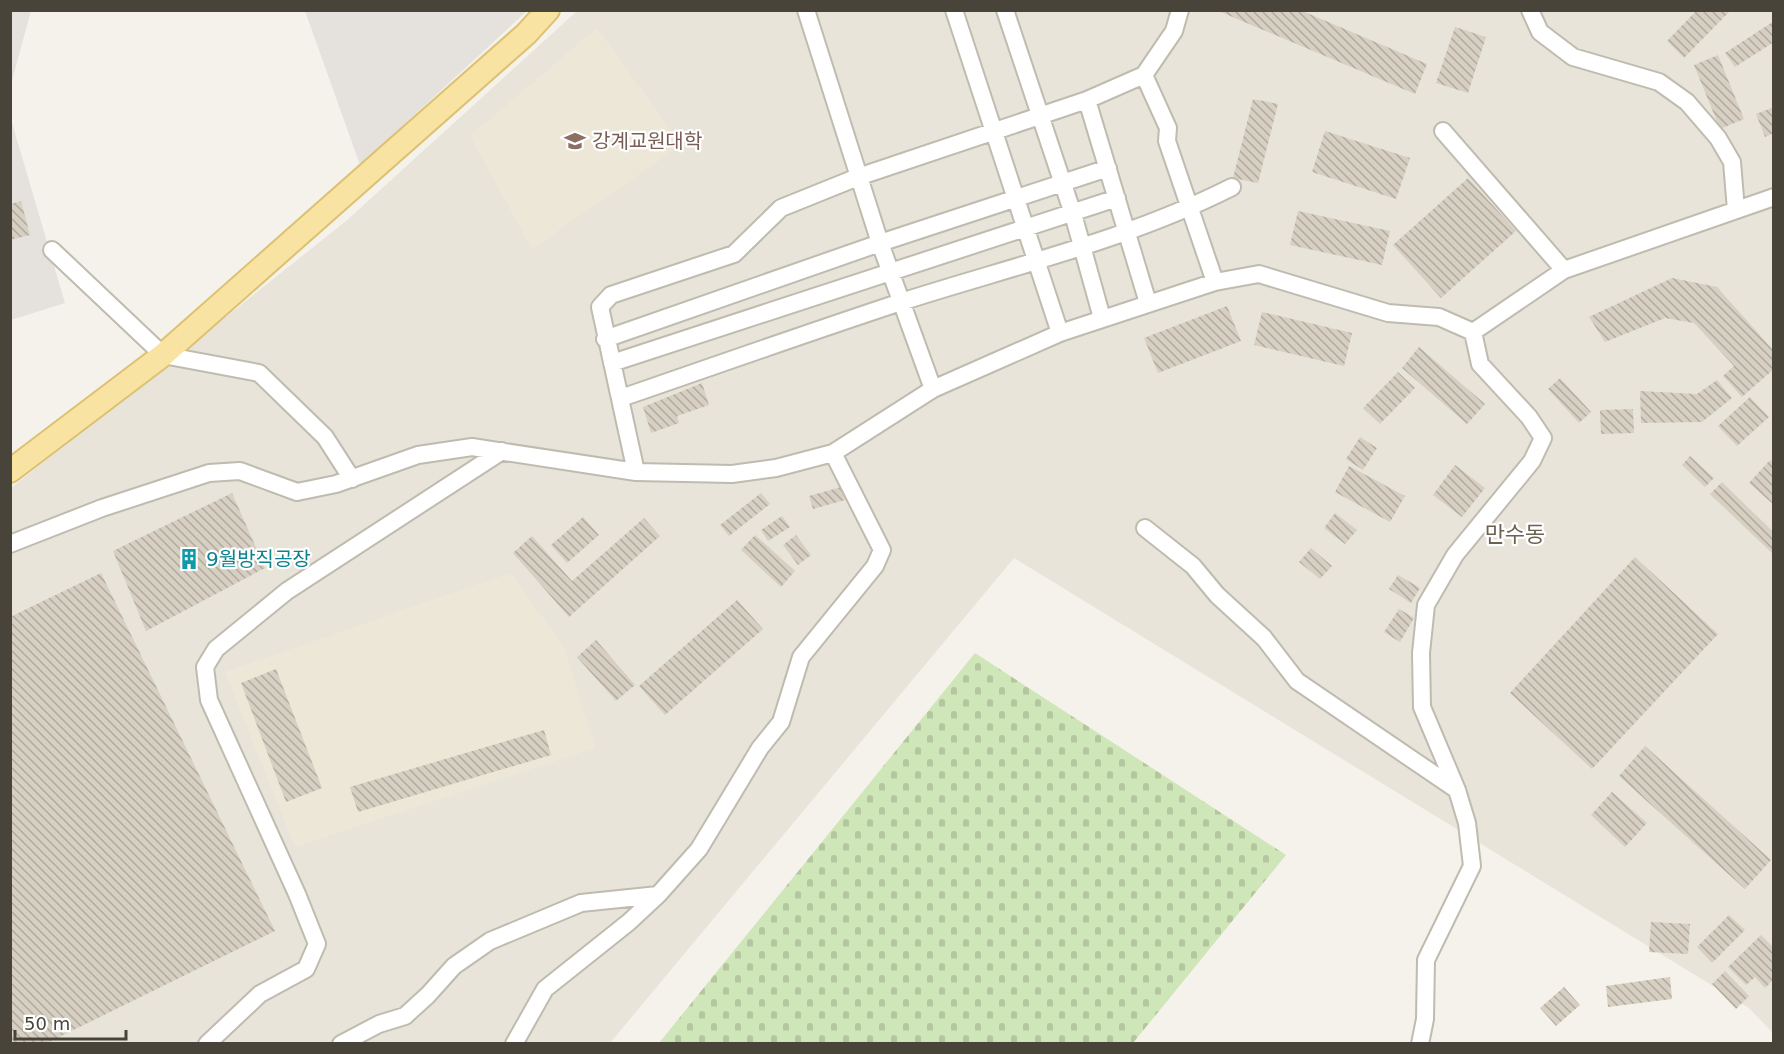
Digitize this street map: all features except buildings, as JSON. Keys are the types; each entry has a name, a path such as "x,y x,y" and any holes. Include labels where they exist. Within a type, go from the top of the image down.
{"main road":[{"path":"10,471 163,355 361,183 526,34 548,10"}],"street":[{"path":"806,10 880,243 933,389"},
{"path":"954,10 1060,333"},
{"path":"1005,10 1061,183 1074,214 1102,318"},
{"path":"636,472 621,398 605,339 600,307 611,296 734,254 782,208 858,177 1087,100 1144,75 1174,31 1179,10"},
{"path":"1530,10 1540,32 1573,57 1659,82 1687,102 1718,138 1732,162 1736,210"},
{"path":"1144,75 1168,128 1167,141 1215,282"},
{"path":"1087,100 1148,303"},
{"path":"1443,132 1564,270"},
{"path":"605,339 880,243 1108,168"},
{"path":"621,398 902,302 1127,232 1190,208 1232,187"},
{"path":"1473,332 1564,270 1773,197"},
{"path":"612,363 890,271 1074,214 1117,198"},
{"path":"52,250 163,355 259,373 325,437 352,479"},
{"path":"10,544 102,508 209,473 240,471 297,492 352,479 418,455 472,447 636,472 732,474 776,468 833,453 933,389 1060,333 1215,282 1259,274 1388,313 1439,317 1473,332"},
{"path":"1420,1044 1425,1018 1426,960 1472,866 1467,823 1457,790 1422,707 1421,653 1426,605 1455,555 1532,461 1543,438 1529,417 1480,364 1473,332"},
{"path":"207,1044 260,994 306,969 316,944 297,894 209,700 205,667 216,649 286,591 502,451"},
{"path":"514,1044 545,989 629,922 658,895 699,849 754,757 781,722 801,657 875,566 882,550 833,453"},
{"path":"1145,528 1193,566 1217,595 1264,638 1296,681 1457,790"},
{"path":"341,1044 379,1024 405,1016 454,966 490,941 581,903 658,895"}],"shaded area":[{"path":"305,10 527,11 360,165"},
{"path":"10,11 31,11 11,84"},
{"path":"577,11 1773,11 1773,1033 1749,1008 1014,558 610,1043 11,1044 11,488 346,221"},
{"name":"강계교원대학","path":"597,28 681,145 532,249 470,136"},
{"path":"10,116 65,303 11,320 10,320"},
{"path":"510,573 564,646 595,748 295,847 225,672"}],"green space":[{"path":"975,653 1286,855 1133,1043 659,1043"}],"place":[{"name":"강계교원대학","path":"575,141"},
{"name":"9월방직공장","path":"189,559"}],"district":[{"name":"만수동","path":"1515,534"}]}
